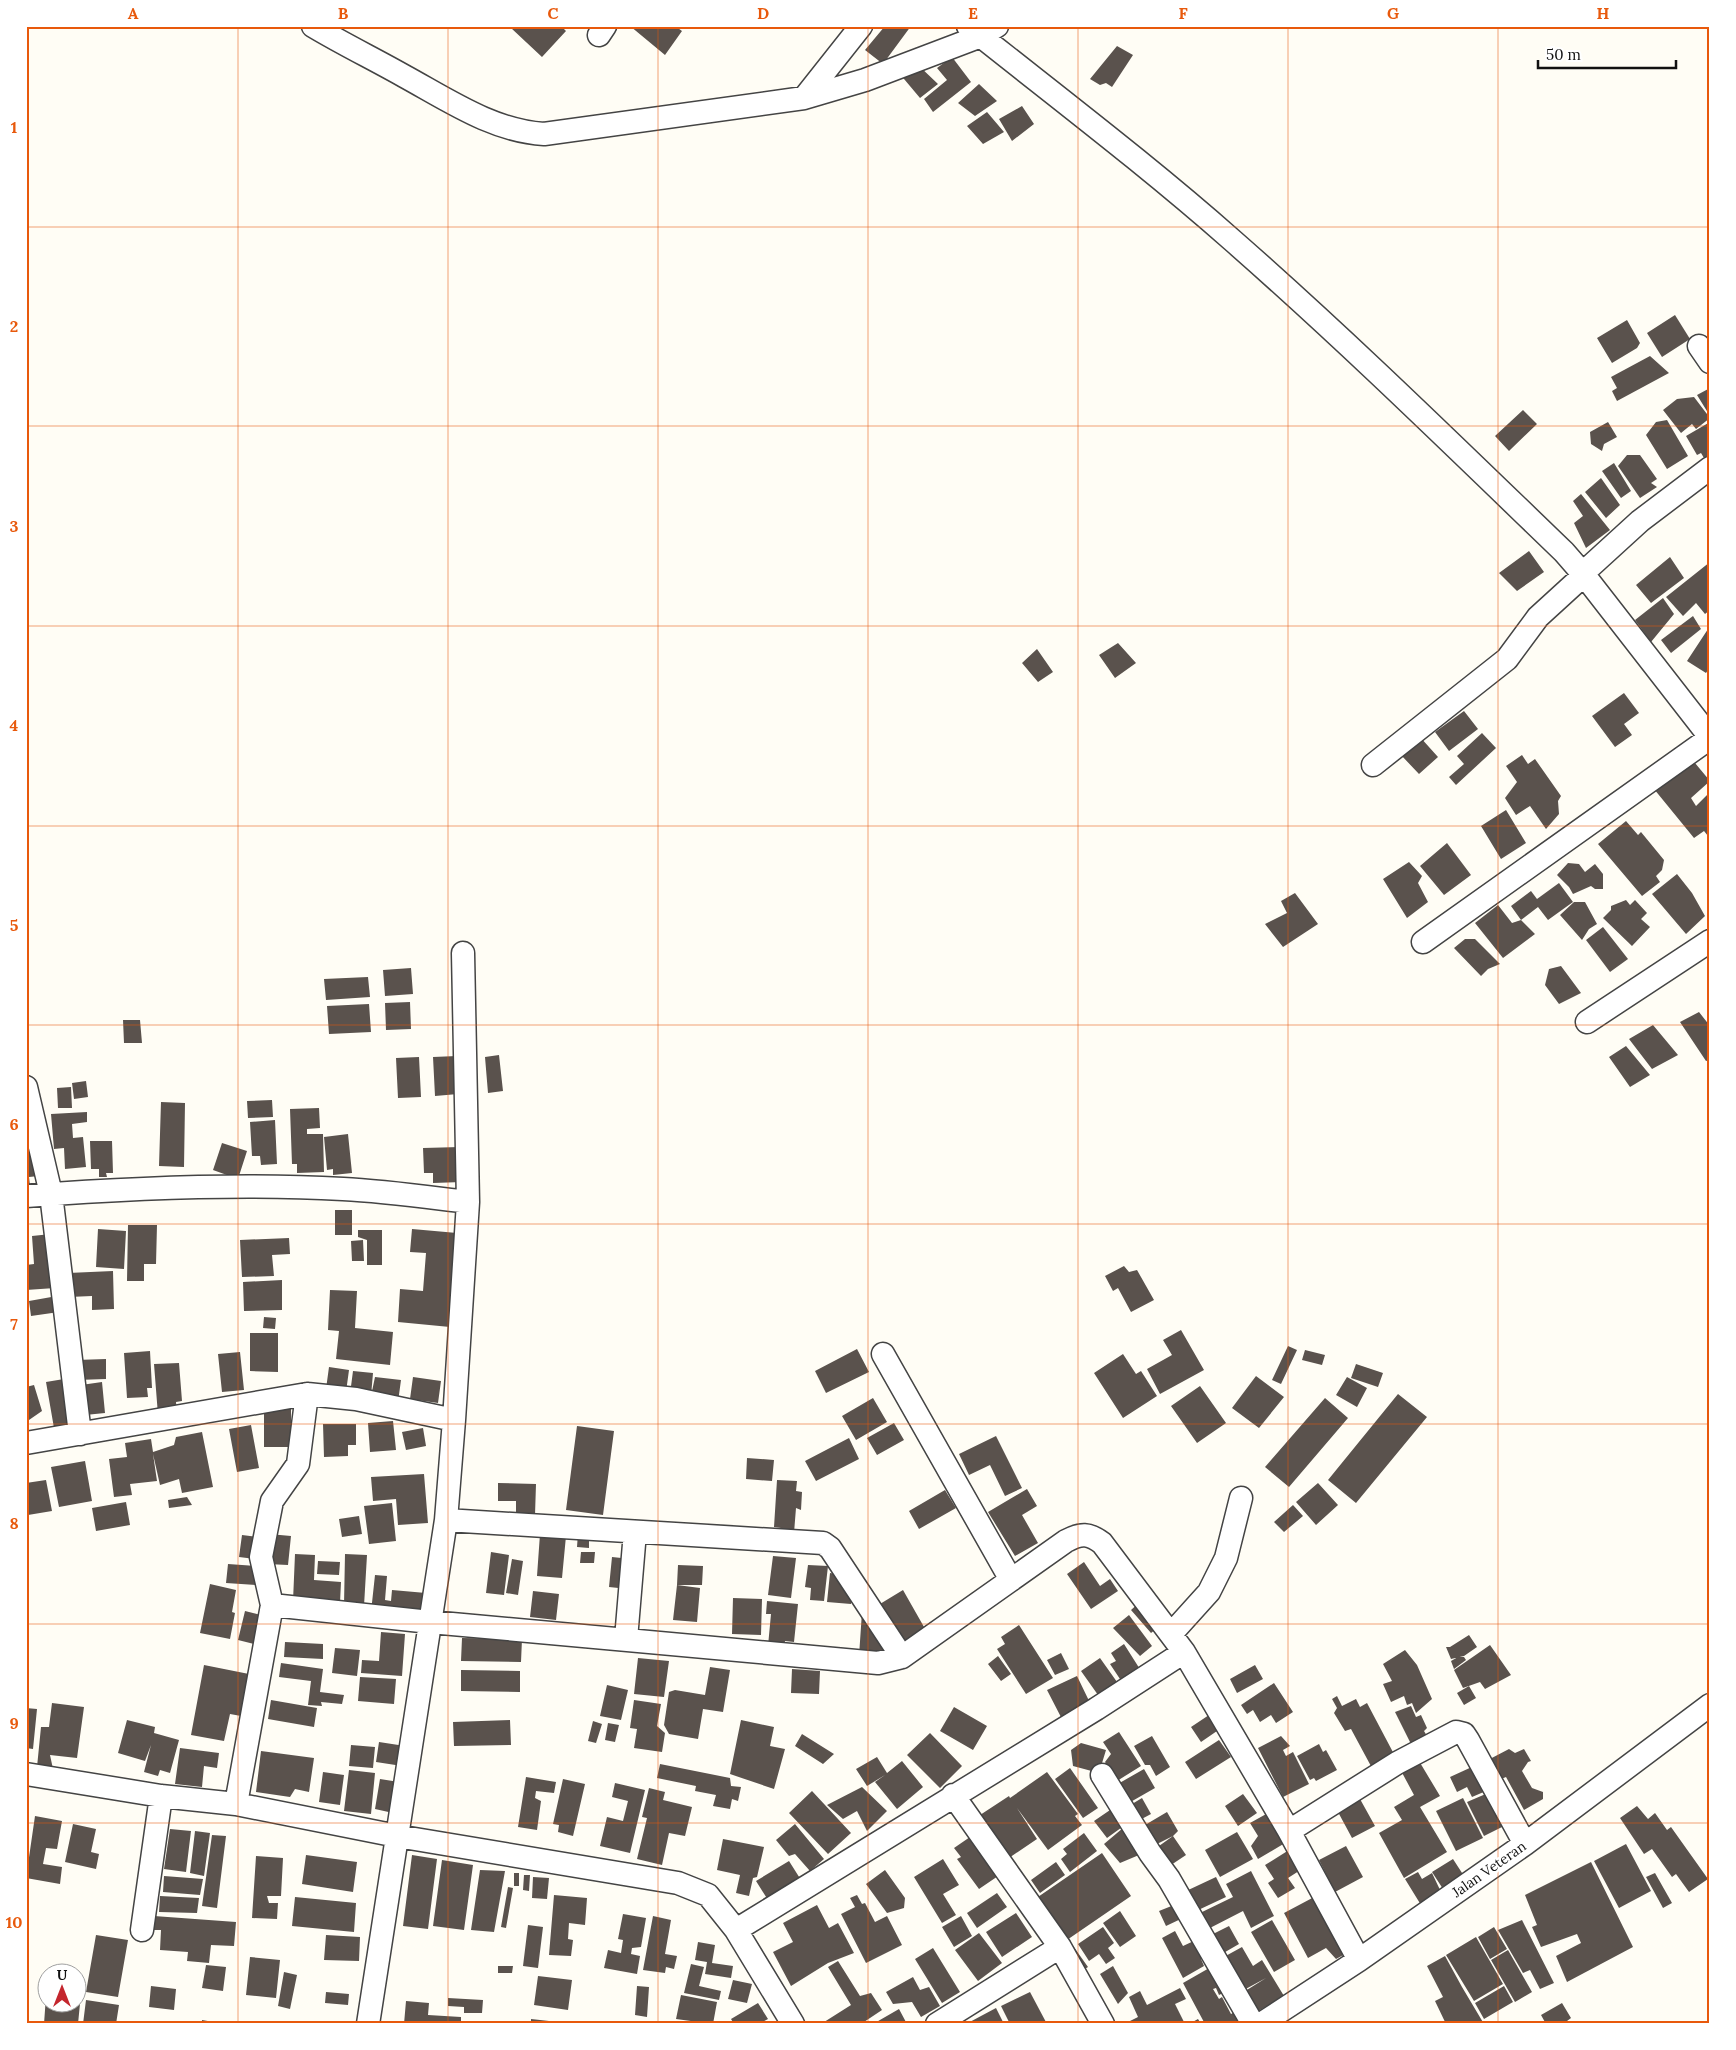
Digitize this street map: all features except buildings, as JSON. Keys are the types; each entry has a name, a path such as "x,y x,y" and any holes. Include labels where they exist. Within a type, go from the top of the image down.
{"street":[{"path":"804,98 861,26"},
{"path":"317,27 472,113 525,133 544,134 804,98 865,80 982,30 1245,251 1347,343 1564,552 1584,574 1710,738 1423,942"},
{"path":"1373,765 1507,658 1538,617 1640,521 1710,468"},
{"path":"1587,1022 1710,940"},
{"path":"368,2024 446,1520 468,1202 463,953"},
{"path":"26,1087 51,1194 80,1434"},
{"path":"26,1196 173,1189 295,1188 344,1189 468,1202"},
{"path":"883,1354 1011,1580"},
{"path":"26,1443 307,1394 348,1398 454,1420"},
{"path":"236,1804 272,1604 260,1557 272,1501 298,1464 307,1394"},
{"path":"1172,1633 1209,1592 1226,1558 1241,1498"},
{"path":"446,1520 823,1543 830,1548 902,1657"},
{"path":"626,1639 635,1532"},
{"path":"272,1604 430,1622 878,1663 902,1657 1066,1541 1084,1534 1093,1536 1102,1543 1172,1633 1184,1652 1289,1831 1359,1960"},
{"path":"736,1930 953,1795 1096,1709 1184,1652"},
{"name":"Jalan Veteran","path":"1261,2024 1359,1960 1525,1844 1710,1705"},
{"path":"1289,1831 1397,1763 1450,1735 1460,1733 1468,1740 1525,1844"},
{"path":"26,1774 162,1796 236,1804 397,1836 678,1883 708,1895 736,1930 794,2024"},
{"path":"1102,1775 1169,1879 1253,2024"},
{"path":"953,1795 1060,1947 1104,2024"},
{"path":"142,1930 162,1796"},
{"path":"937,2024 1060,1947"}]}
